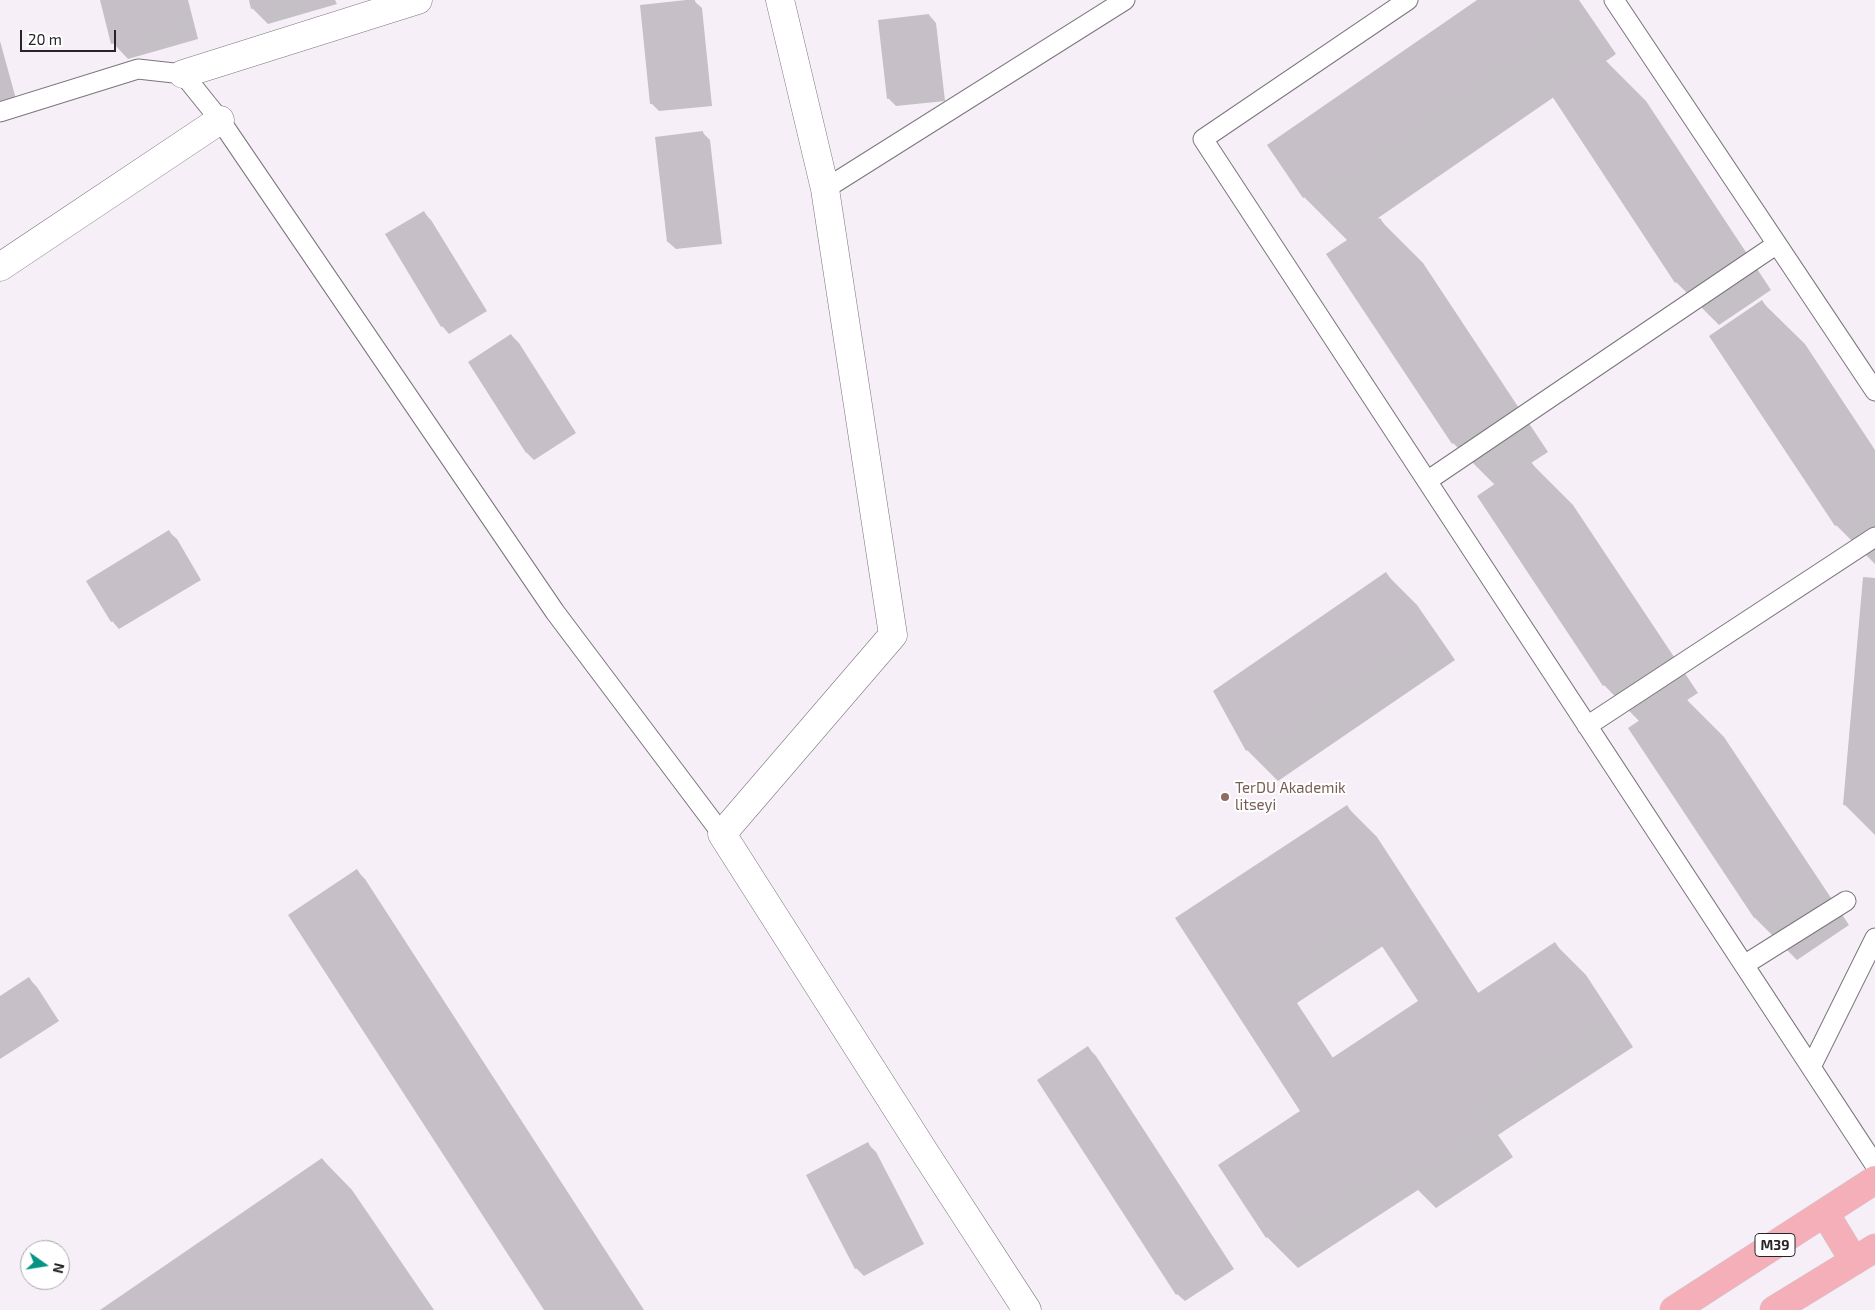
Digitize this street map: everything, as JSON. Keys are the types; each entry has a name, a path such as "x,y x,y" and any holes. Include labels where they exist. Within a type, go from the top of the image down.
{"highway":[{"name":"M39","path":"1674,1310 1875,1180"},
{"path":"1774,1310 1864,1255 1825,1213"}],"street":[{"path":"183,74 418,0"},
{"path":"780,0 825,189 893,635 722,834 927,1156 1028,1310"},
{"path":"0,267 220,120"}],"lane":[{"path":"825,189 1125,0"},
{"path":"1408,0 1202,138 1875,1165"},
{"path":"1614,0 1875,391"},
{"path":"0,112 138,69 183,74 220,120 555,612 722,834"},
{"path":"1427,481 1777,244"},
{"path":"1587,726 1875,536"},
{"path":"1744,965 1846,901"},
{"path":"1811,1067 1875,938"}],"building":[{"path":"100,0 177,0 183,23 111,44"},
{"path":"249,0 280,0 280,1 251,9"},
{"path":"695,0 705,99 650,104 640,5"},
{"path":"1477,0 1567,0 1574,11 1303,198 1267,145"},
{"path":"929,14 938,93 887,99 878,20"},
{"path":"1603,57 1729,247 1675,283 1550,93"},
{"path":"703,131 715,237 667,242 655,137"},
{"path":"424,211 480,303 441,327 385,234"},
{"path":"1380,218 1506,408 1452,444 1326,254"},
{"path":"1762,300 1875,470 1875,499 1835,526 1709,336"},
{"path":"511,334 569,425 526,453 468,362"},
{"path":"1530,460 1656,650 1603,686 1477,496"},
{"path":"169,530 194,572 111,622 86,581"},
{"path":"1386,572 1425,629 1246,751 1213,691"},
{"path":"1863,577 1875,578 1875,807 1843,805"},
{"path":"1682,692 1807,882 1754,918 1628,728"},
{"path":"1347,805 1472,997 1555,942 1603,1016 1469,1104 1483,1126 1404,1178 1390,1157 1266,1238 1218,1165 1300,1111 1175,918","holes":["1359,911 1418,1001 1326,1062 1267,971"]},
{"path":"357,869 643,1310 544,1310 288,915"},
{"path":"29,977 52,1013 0,1047 0,996"},
{"path":"1088,1046 1227,1261 1176,1295 1037,1080"},
{"path":"868,1142 917,1236 855,1269 806,1175"},
{"path":"322,1158 425,1310 100,1310"}],"place":[{"name":"TerDU Akademik litseyi","path":"1225,797"}]}
